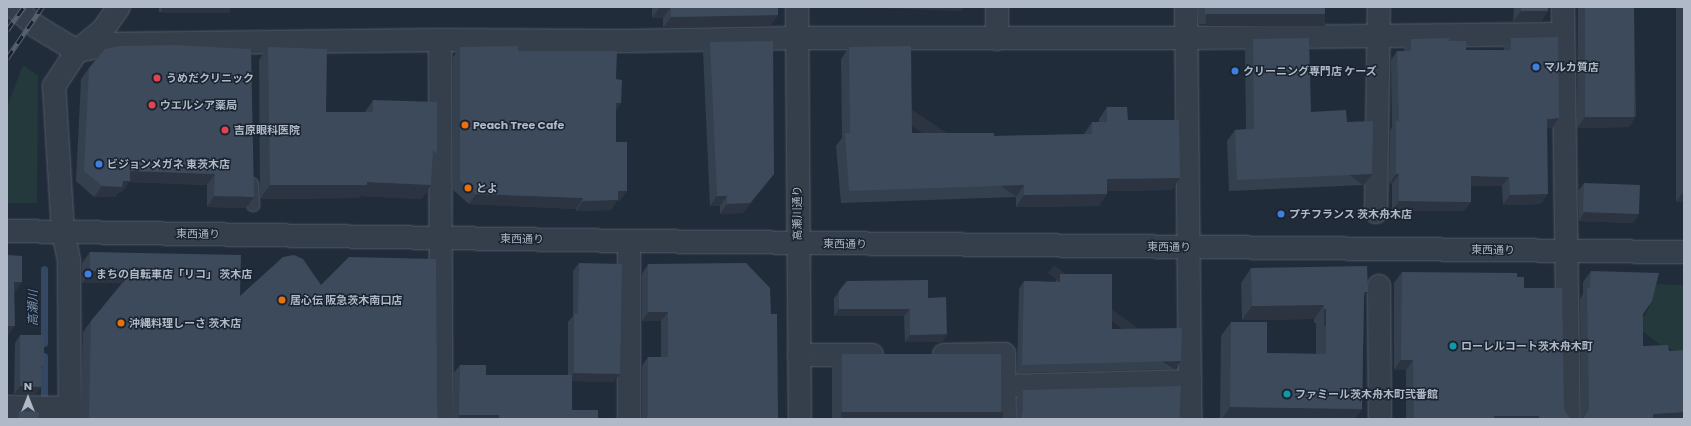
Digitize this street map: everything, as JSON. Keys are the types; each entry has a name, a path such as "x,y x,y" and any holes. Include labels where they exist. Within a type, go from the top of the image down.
{"street":[{"path":"14,7 37,27 77,51 112,44 251,50 440,40 627,41 797,38 997,39 1187,38 1379,34 1563,34"},
{"path":"7,407 58,410 69,260 63,232 54,86 77,51 102,30 119,7"},
{"name":"高瀬川通り","path":"797,7 797,243 800,419"},
{"path":"997,7 997,39"},
{"path":"1186,7 1190,419"},
{"path":"1376,212 1379,34 1378,7"},
{"path":"1563,7 1569,419"},
{"path":"440,40 438,237 441,419"},
{"name":"東西通り","path":"7,231 438,237 630,242 1684,252"},
{"path":"630,242 630,419"},
{"path":"1379,286 1380,419"},
{"path":"925,355 1004,354 1005,419"},
{"path":"799,355 893,355"},
{"path":"1004,386 1190,381"}],"lane":[{"path":"252,174 253,205"}],"green space":[{"path":"23,65 38,76 37,203 7,203 7,107"},
{"path":"1654,284 1684,285 1684,354 1662,346 1637,327 1649,308"}],"building":[{"path":"671,7 778,7 778,15 671,17"},
{"path":"1205,7 1325,7 1325,14 1205,14"},
{"path":"1521,7 1548,7 1548,11 1521,11"},
{"path":"1585,7 1634,7 1634,117 1585,117"},
{"path":"1558,37 1559,118 1547,119 1548,194 1510,195 1509,177 1471,176 1471,202 1399,201 1399,174 1396,174 1396,121 1399,121 1397,51 1411,51 1411,39 1449,38 1449,41 1466,41 1466,50 1511,50 1511,38"},
{"path":"1309,38 1311,112 1346,110 1347,122 1373,121 1372,174 1237,180 1235,130 1254,129 1253,39"},
{"path":"773,41 774,174 750,203 727,204 727,196 717,196 710,42"},
{"path":"176,45 251,49 254,197 214,196 215,174 130,171 130,181 123,181 122,187 102,186 84,171 89,68 105,49 119,46"},
{"path":"518,46 518,51 617,51 616,79 622,80 621,103 616,103 616,142 627,142 627,191 618,191 618,200 583,201 583,198 476,194 460,180 460,47"},
{"path":"911,46 912,133 994,133 994,136 1092,134 1092,122 1107,122 1107,107 1127,107 1128,120 1179,120 1180,178 1107,179 1107,194 1024,195 1024,185 849,191 845,133 850,133 849,47"},
{"path":"268,47 327,49 326,112 373,112 373,100 437,102 437,154 433,150 431,185 367,182 367,185 270,185"},
{"path":"1584,183 1640,185 1639,214 1583,212"},
{"path":"90,252 241,255 240,296 283,257 294,255 303,259 321,285 349,257 436,259 438,419 89,419 91,321 132,272 90,271"},
{"path":"7,255 22,256 22,282 14,282 15,326 7,326"},
{"path":"579,263 622,264 620,374 574,373 574,314 578,314"},
{"path":"746,263 770,288 771,314 777,314 778,419 647,419 648,357 668,357 668,312 648,312 648,264"},
{"path":"1367,266 1368,292 1364,292 1362,409 1230,407 1231,322 1267,322 1267,353 1326,354 1326,309 1324,309 1324,305 1252,306 1251,268"},
{"path":"1591,271 1659,273 1652,301 1643,314 1643,346 1668,345 1669,351 1684,350 1684,412 1653,414 1653,419 1583,419 1589,409 1587,288 1590,288"},
{"path":"1402,272 1517,273 1517,277 1524,277 1524,288 1562,288 1564,409 1570,419 1539,419 1539,416 1494,416 1494,419 1414,419 1413,360 1401,360"},
{"path":"1060,274 1112,274 1112,329 1182,328 1181,361 1022,365 1024,281 1060,282"},
{"path":"928,280 928,298 946,297 947,334 910,335 910,309 839,309 839,291 847,281"},
{"path":"20,335 44,335 44,366 41,366 41,387 20,386"},
{"path":"842,354 1001,354 1001,412 842,412"},
{"path":"460,365 486,365 486,375 572,375 572,410 598,410 598,419 499,419 499,415 459,415"},
{"path":"1181,386 1179,419 1021,419 1023,410 1023,390"},
{"path":"19,411 39,412 39,419 19,419"}],"waterway":[{"name":"高瀬川","path":"44,269 44,343"},
{"name":"高瀬川","path":"44,356 44,419"}],"railway":[{"path":"7,30 24,7"},
{"path":"7,58 42,7"}],"place":[{"name":"マルカ質店","path":"1536,67"},
{"name":"クリーニング専門店 ケーズ","path":"1235,71"},
{"name":"うめだクリニック","path":"157,78"},
{"name":"ウエルシア薬局","path":"152,105"},
{"name":"Peach Tree Cafe","path":"465,125"},
{"name":"吉原眼科医院","path":"225,130"},
{"name":"ビジョンメガネ 東茨木店","path":"99,164"},
{"name":"とよ","path":"468,188"},
{"name":"プチフランス 茨木舟木店","path":"1281,214"},
{"name":"まちの自転車店「リコ」 茨木店","path":"88,274"},
{"name":"居心伝 阪急茨木南口店","path":"282,300"},
{"name":"沖縄料理しーさ 茨木店","path":"121,323"},
{"name":"ローレルコート茨木舟木町","path":"1453,346"},
{"name":"ファミール茨木舟木町弐番館","path":"1287,394"}]}
